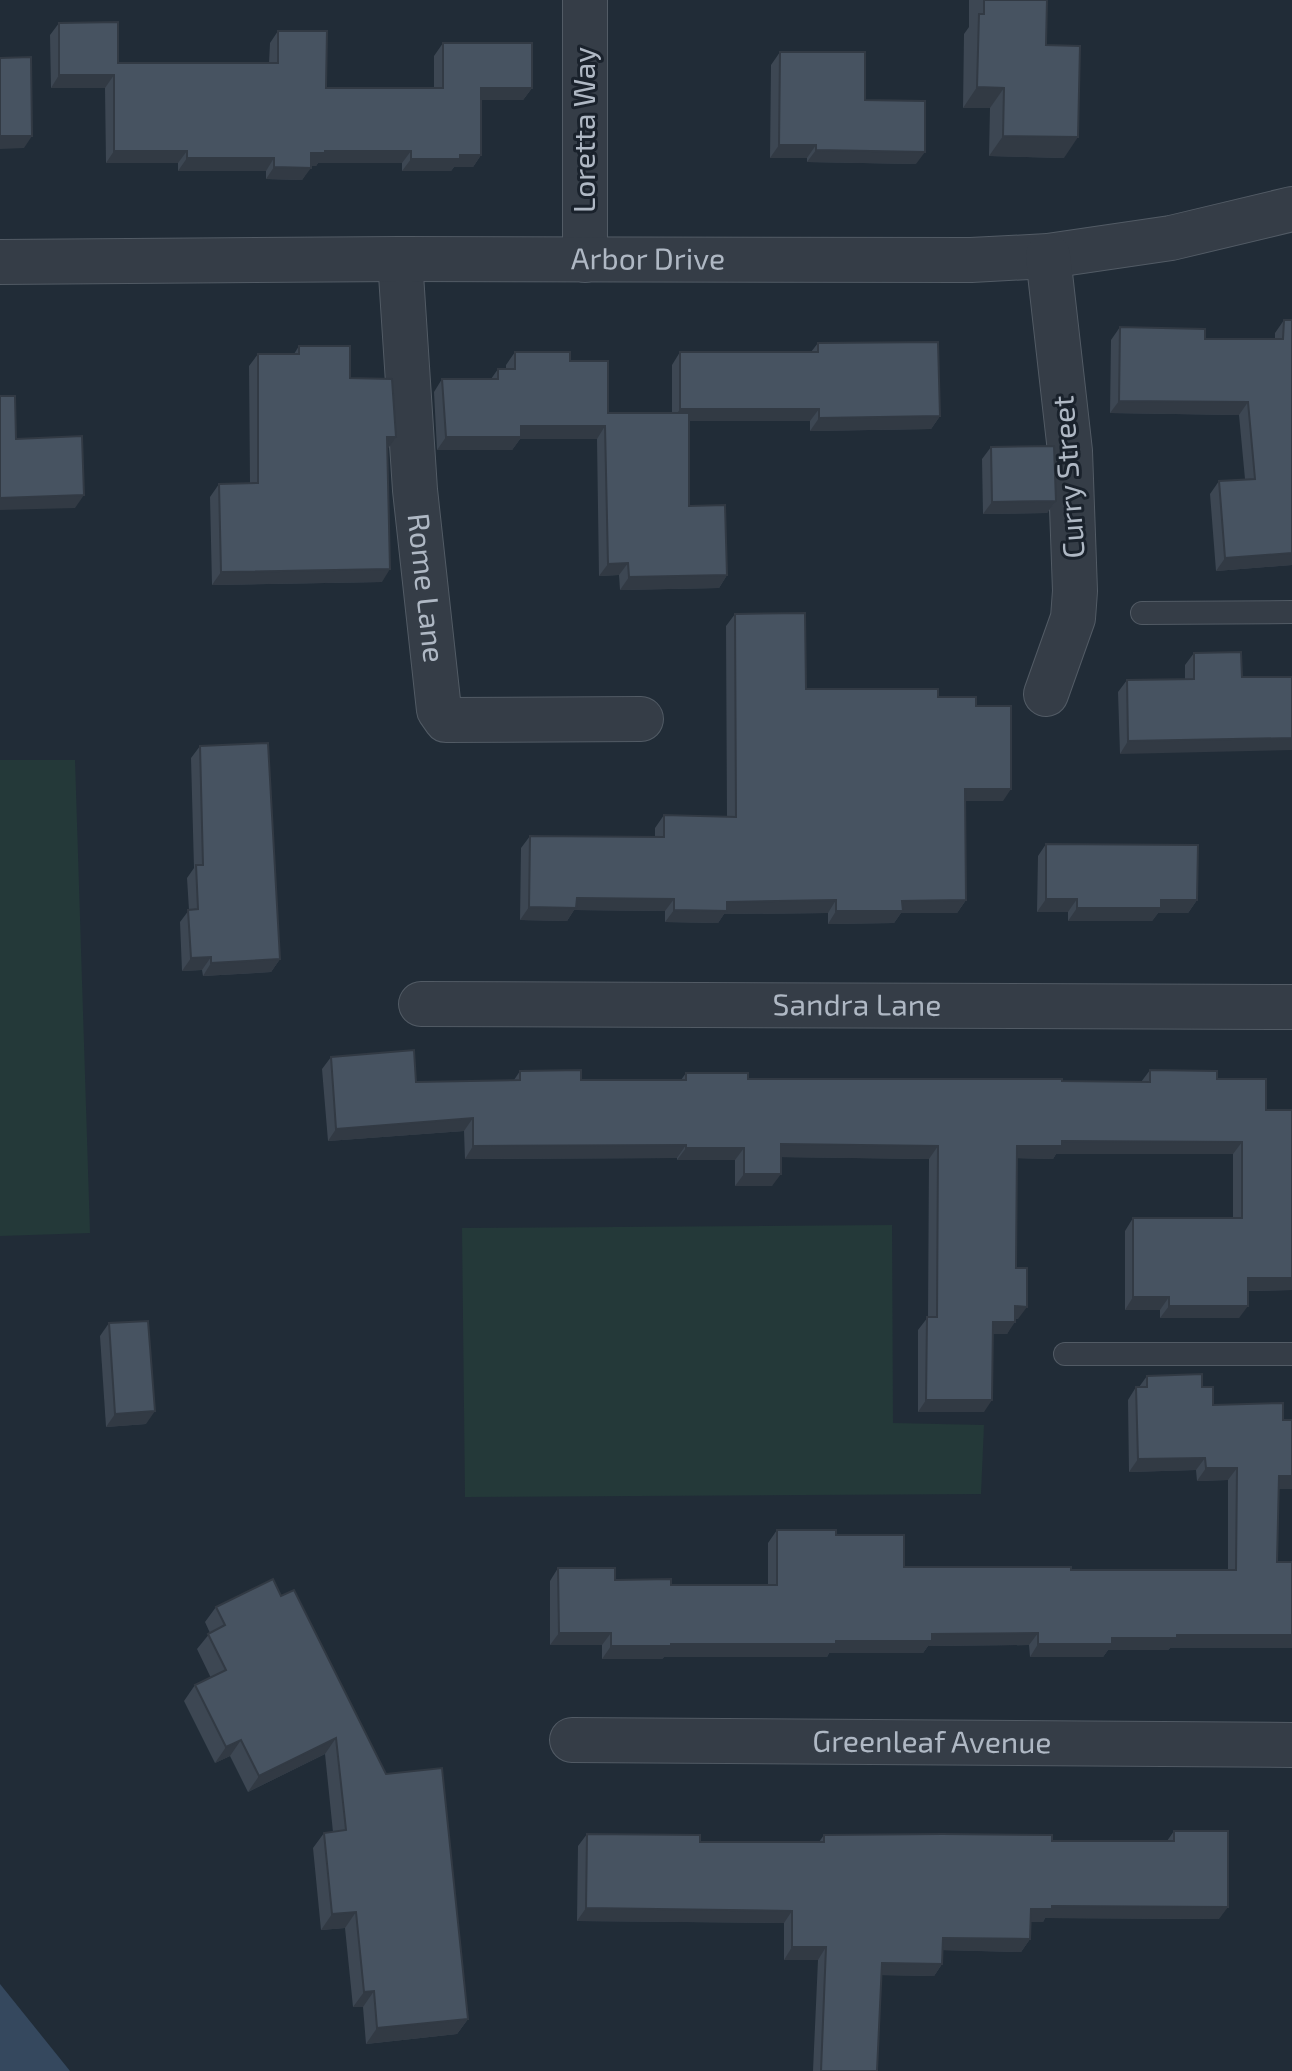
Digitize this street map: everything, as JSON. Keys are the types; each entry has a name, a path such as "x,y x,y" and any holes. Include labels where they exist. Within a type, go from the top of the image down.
{"street":[{"name":"Loretta Way","path":"585,0 585,260"},
{"name":"Arbor Drive","path":"0,262 971,260 1048,256 1171,238 1292,209"},
{"name":"Curry Street","path":"1046,694 1073,618 1075,591 1070,451 1048,256"},
{"name":"Rome Lane","path":"400,259 415,490 439,710 446,720 641,719"},
{"name":"Sandra Lane","path":"421,1004 1292,1007"},
{"name":"Greenleaf Avenue","path":"572,1740 1292,1745"}],"lane":[{"path":"1142,613 1292,612"},
{"path":"1065,1354 1292,1354"}],"green space":[{"path":"0,760 75,760 90,1233 0,1236"},
{"path":"892,1225 893,1423 984,1425 981,1494 465,1497 462,1228"}],"water":[{"path":"0,1984 70,2071 0,2071"}],"building":[{"path":"984,0 1047,0 1046,45 1080,46 1078,137 1003,136 1004,88 977,87 979,14 984,14"},
{"path":"118,22 118,63 278,63 278,31 327,31 326,88 443,88 443,43 532,43 532,88 481,88 481,155 460,155 460,159 411,159 411,151 325,151 311,153 311,168 274,167 274,158 187,158 187,151 114,151 114,75 59,75 59,23"},
{"path":"780,52 865,52 865,100 925,101 925,152 816,150 816,145 779,145"},
{"path":"31,57 32,136 0,136 0,58"},
{"path":"1284,320 1292,320 1292,553 1225,558 1219,481 1255,479 1248,402 1119,401 1120,327 1205,329 1205,339 1283,339"},
{"path":"938,342 940,416 819,418 819,409 680,409 680,352 818,352 818,343"},
{"path":"299,346 350,346 350,378 392,379 396,437 387,437 390,569 221,572 219,484 258,483 258,354 299,354"},
{"path":"515,352 570,352 570,361 608,361 608,413 689,413 689,506 725,505 727,575 629,577 628,563 608,564 605,426 521,426 521,437 446,437 442,379 498,379 498,369 515,369"},
{"path":"0,396 15,396 16,439 82,436 84,495 0,498"},
{"path":"1054,446 1056,501 992,502 991,447"},
{"path":"805,613 806,689 938,689 938,697 976,697 976,706 1011,706 1011,789 965,789 966,900 902,901 903,911 836,911 836,900 727,902 727,911 674,910 674,899 577,898 576,908 529,907 530,836 664,837 664,815 736,817 735,614"},
{"path":"1241,652 1242,677 1292,677 1292,738 1128,741 1127,680 1194,679 1194,653"},
{"path":"268,743 280,959 211,963 211,957 191,958 188,910 198,909 196,865 203,865 200,746"},
{"path":"1046,844 1198,845 1197,900 1161,900 1161,908 1077,908 1077,899 1046,899"},
{"path":"414,1050 416,1082 520,1080 520,1071 581,1070 581,1080 686,1080 686,1073 748,1073 748,1079 1150,1082 1150,1070 1217,1071 1217,1079 1266,1079 1266,1110 1292,1110 1292,1278 1248,1278 1248,1306 1169,1306 1169,1297 1133,1297 1133,1218 1242,1218 1242,1142 1062,1141 1062,1146 1017,1146 1016,1268 1027,1268 1027,1307 1015,1306 1015,1322 993,1322 992,1400 926,1400 927,1317 937,1317 938,1146 781,1144 781,1174 744,1174 744,1148 686,1148 686,1145 473,1146 473,1118 336,1129 331,1057"},
{"path":"148,1321 155,1411 115,1414 109,1323"},
{"path":"1202,1374 1202,1387 1213,1387 1213,1405 1283,1403 1283,1420 1292,1420 1292,1476 1279,1476 1277,1562 1292,1562 1292,1635 1177,1635 1177,1638 1112,1638 1112,1644 1038,1644 1038,1633 932,1634 932,1641 611,1646 611,1633 559,1633 558,1568 615,1568 615,1580 671,1579 671,1585 777,1585 777,1530 836,1530 836,1535 904,1535 904,1567 1236,1570 1237,1468 1206,1468 1205,1458 1138,1459 1136,1387 1147,1387 1147,1376"},
{"path":"273,1579 281,1596 294,1590 386,1774 442,1768 468,2019 377,2028 374,1991 364,1992 356,1912 332,1914 324,1833 346,1830 336,1738 259,1776 241,1740 226,1747 195,1685 226,1670 208,1634 225,1625 216,1607"},
{"path":"1174,1831 1228,1831 1228,1907 1052,1906 1052,1909 1031,1909 1030,1939 943,1938 942,1964 882,1963 877,2071 821,2071 826,1947 792,1947 792,1911 586,1908 587,1834 700,1835 700,1842 824,1842 824,1835 942,1834 1052,1835 1052,1841 1174,1841"}]}
